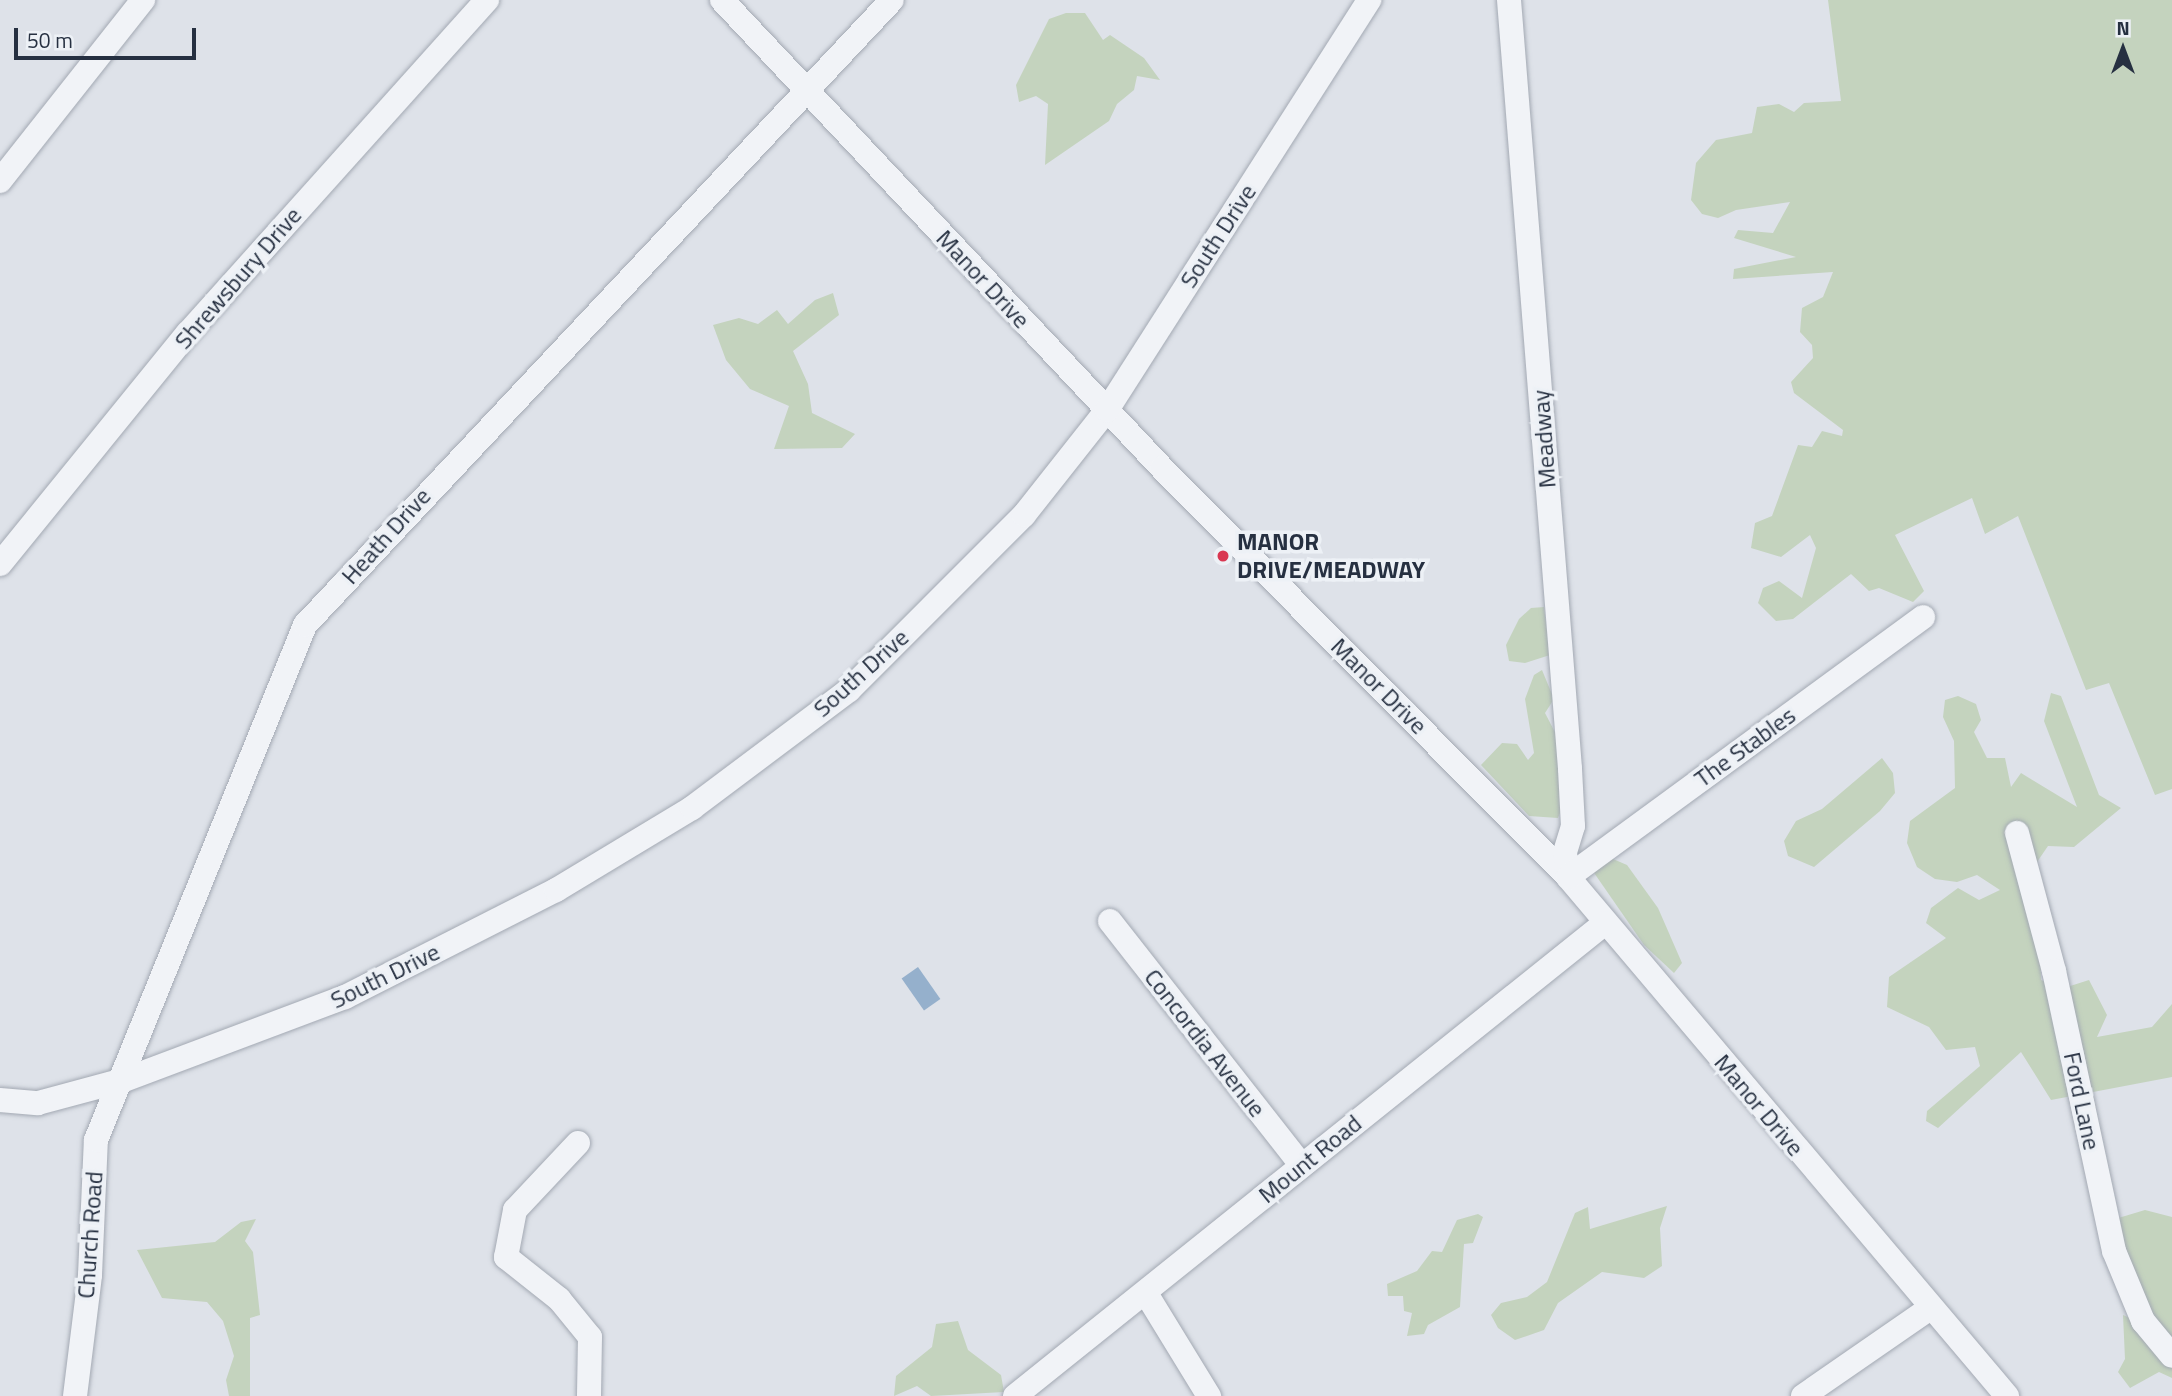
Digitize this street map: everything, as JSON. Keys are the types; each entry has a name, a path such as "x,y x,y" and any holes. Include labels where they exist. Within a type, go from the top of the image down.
{"street":[{"path":"0,181 143,0"},
{"name":"Shrewsbury Drive","path":"0,564 188,333 487,0"},
{"name":"Manor Drive","path":"722,0 805,92 1107,410 1568,877 2007,1396"},
{"name":"Heath Drive","path":"124,1080 128,1055 305,625 892,0"},
{"name":"South Drive","path":"0,1100 38,1103 124,1080 345,997 556,890 692,808 849,690 1024,515 1107,410 1369,0"},
{"name":"Meadway","path":"1509,0 1570,769 1573,826 1565,853 1568,877"},
{"name":"The Stables","path":"1568,877 1923,617"},
{"name":"Ford Lane","path":"2017,833 2054,971 2114,1251 2143,1321 2172,1356"},
{"name":"Concordia Avenue","path":"1110,921 1301,1165"},
{"name":"Mount Road","path":"1015,1396 1147,1294 1301,1165 1605,923"},
{"name":"Church Road","path":"75,1396 90,1275 96,1140 124,1080"},
{"path":"578,1143 515,1210 506,1257 559,1299 590,1337 589,1396"},
{"path":"1147,1294 1209,1396"},
{"path":"1803,1396 1930,1308"}],"green space":[{"path":"1828,0 2172,0 2172,789 2155,795 2109,683 2086,690 2018,516 1985,534 1972,498 1895,535 1924,591 1913,602 1879,588 1869,591 1851,574 1793,619 1776,621 1758,603 1763,588 1779,581 1802,598 1816,548 1810,535 1781,557 1751,548 1755,523 1772,516 1798,445 1812,447 1822,431 1842,436 1843,430 1794,393 1791,382 1813,358 1812,345 1800,332 1802,308 1823,297 1833,272 1733,279 1734,269 1796,257 1734,238 1738,230 1773,233 1790,202 1736,210 1718,218 1702,214 1691,200 1696,163 1716,140 1752,133 1757,107 1779,104 1794,112 1804,103 1841,101"},
{"path":"1066,13 1085,13 1103,40 1110,35 1144,58 1160,80 1137,76 1134,90 1117,104 1109,121 1045,165 1048,104 1036,96 1019,102 1016,85 1049,19"},
{"path":"833,293 839,315 793,351 808,384 812,413 855,434 842,448 774,449 789,406 750,389 726,360 713,325 739,318 758,324 777,310 788,324 815,300"},
{"path":"1544,607 1550,655 1525,663 1509,661 1506,645 1519,619 1531,608"},
{"path":"1542,670 1554,699 1545,713 1558,738 1562,808 1558,818 1529,816 1481,765 1502,743 1517,744 1528,760 1534,753 1525,699 1534,675"},
{"path":"2051,693 2061,696 2099,795 2121,808 2074,847 2048,846 2037,862 2041,980 2064,988 2089,980 2107,1015 2097,1037 2152,1027 2172,1004 2172,1077 2051,1100 2021,1052 1938,1128 1926,1121 1927,1111 1980,1066 1975,1047 1946,1050 1929,1027 1887,1007 1889,977 1946,938 1926,923 1931,908 1958,888 1979,900 2000,890 1977,875 1957,882 1935,879 1917,867 1907,843 1910,821 1955,788 1954,741 1943,717 1945,700 1958,696 1976,704 1981,720 1974,732 1987,758 2005,758 2011,787 2021,773 2077,807 2044,721"},
{"path":"1882,758 1893,773 1895,793 1880,811 1814,867 1788,856 1784,841 1796,821 1822,809"},
{"path":"1606,856 1627,865 1658,908 1682,963 1674,973 1644,945 1590,867"},
{"path":"1667,1206 1660,1228 1662,1266 1644,1278 1602,1272 1558,1303 1544,1330 1515,1340 1498,1328 1491,1315 1501,1303 1527,1297 1547,1282 1575,1213 1588,1207 1590,1229"},
{"path":"2145,1210 2172,1217 2172,1378 2159,1372 2130,1388 2118,1372 2125,1359 2123,1315 2132,1319 2105,1222"},
{"path":"1478,1214 1483,1217 1473,1243 1464,1244 1460,1307 1428,1325 1424,1334 1407,1336 1412,1313 1404,1311 1403,1296 1388,1296 1387,1284 1417,1271 1432,1251 1442,1252 1457,1220"},
{"path":"256,1219 245,1241 253,1252 260,1315 250,1318 250,1396 229,1396 226,1380 234,1356 223,1321 207,1302 162,1298 137,1250 215,1242 241,1222"},
{"path":"958,1321 968,1350 1001,1375 1004,1392 931,1396 917,1386 894,1396 896,1376 932,1347 936,1324"}],"water":[{"path":"918,967 940,999 924,1010 902,978"}],"place":[{"name":"MANOR DRIVE/MEADWAY","path":"1223,556"}]}
